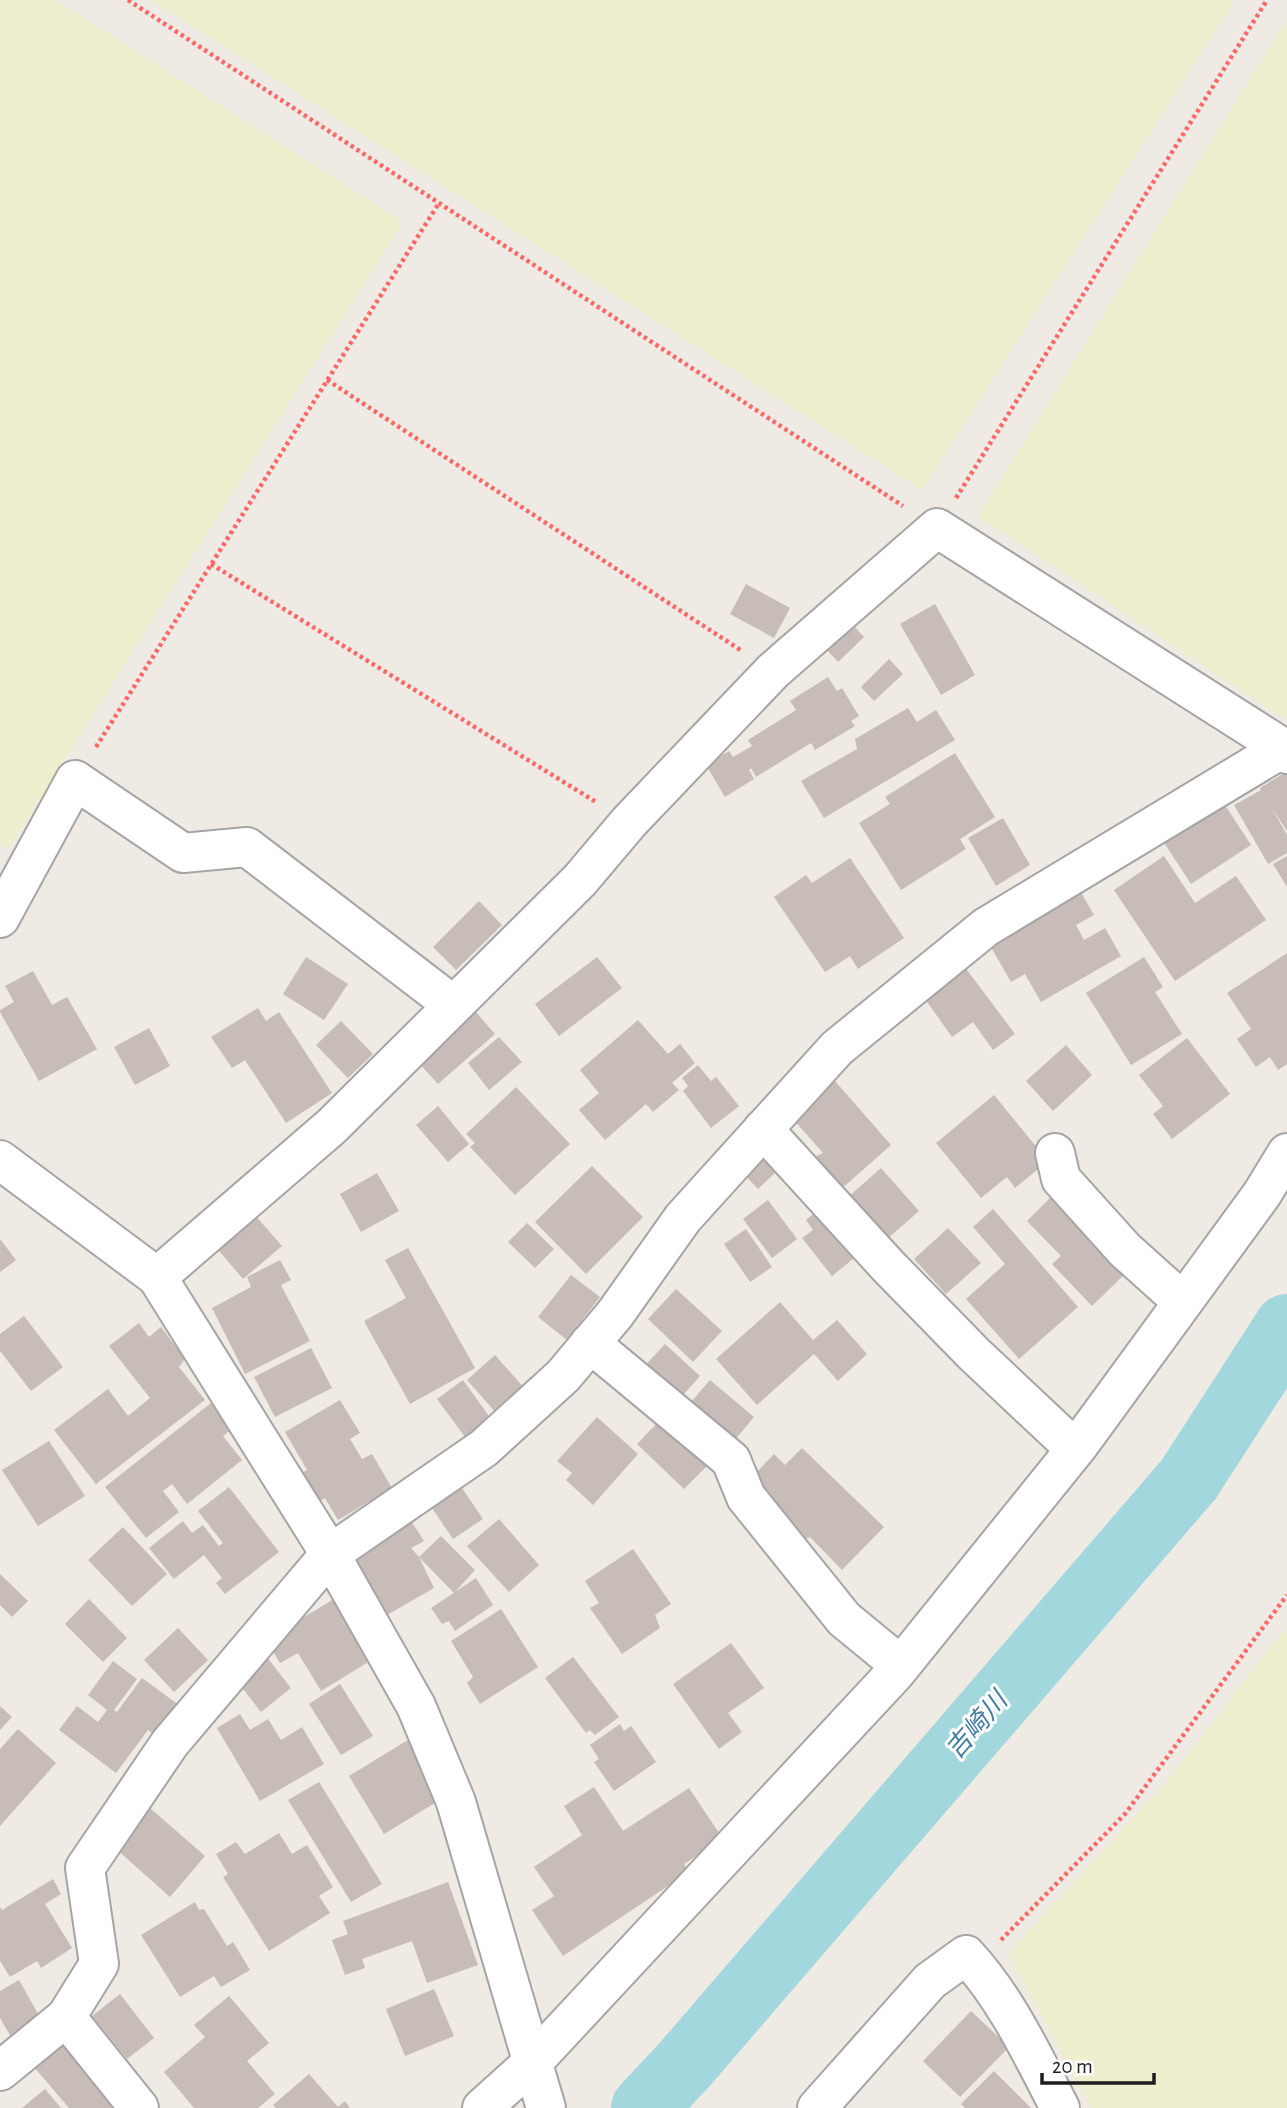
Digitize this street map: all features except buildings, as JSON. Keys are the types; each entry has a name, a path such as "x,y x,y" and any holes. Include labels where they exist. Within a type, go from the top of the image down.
{"street":[{"path":"0,2070 66,2017 99,1964 85,1868 170,1743 330,1554 484,1448 562,1376 615,1314 683,1218 836,1048 986,927 1285,751 937,528 773,671 629,822 580,880 332,1126 157,1277"},
{"path":"0,918 13,863 75,780 183,853 247,847 453,1005"},
{"path":"763,1129 888,1266 1075,1449"},
{"path":"1055,1153 1061,1179 1125,1250 1183,1302"},
{"path":"482,2108 541,2089 901,1665 1075,1449 1262,1194 1287,1153"},
{"path":"0,1160 157,1277 330,1554 416,1706 456,1802 541,2089"},
{"path":"590,1343 731,1460 746,1497 844,1619 901,1665"},
{"path":"817,2108 930,1981 966,1955 1018,2030 1060,2108"},
{"path":"66,2017 139,2108"}],"path":[{"path":"128,0 937,528 1267,0"},
{"path":"75,780 439,203"},
{"path":"327,380 773,671"},
{"path":"211,565 629,822"},
{"path":"976,1966 1125,1814 1287,1595"}],"green space":[{"path":"0,0 56,0 403,222 9,848 0,843"},
{"path":"151,0 1235,0 922,490"},
{"path":"1287,19 1287,721 978,516"},
{"path":"1287,1626 1287,2108 1092,2108 1008,1954 1167,1781"}],"waterway":[{"name":"吉崎川","path":"644,2108 686,2063 1189,1479 1287,1327"}]}
